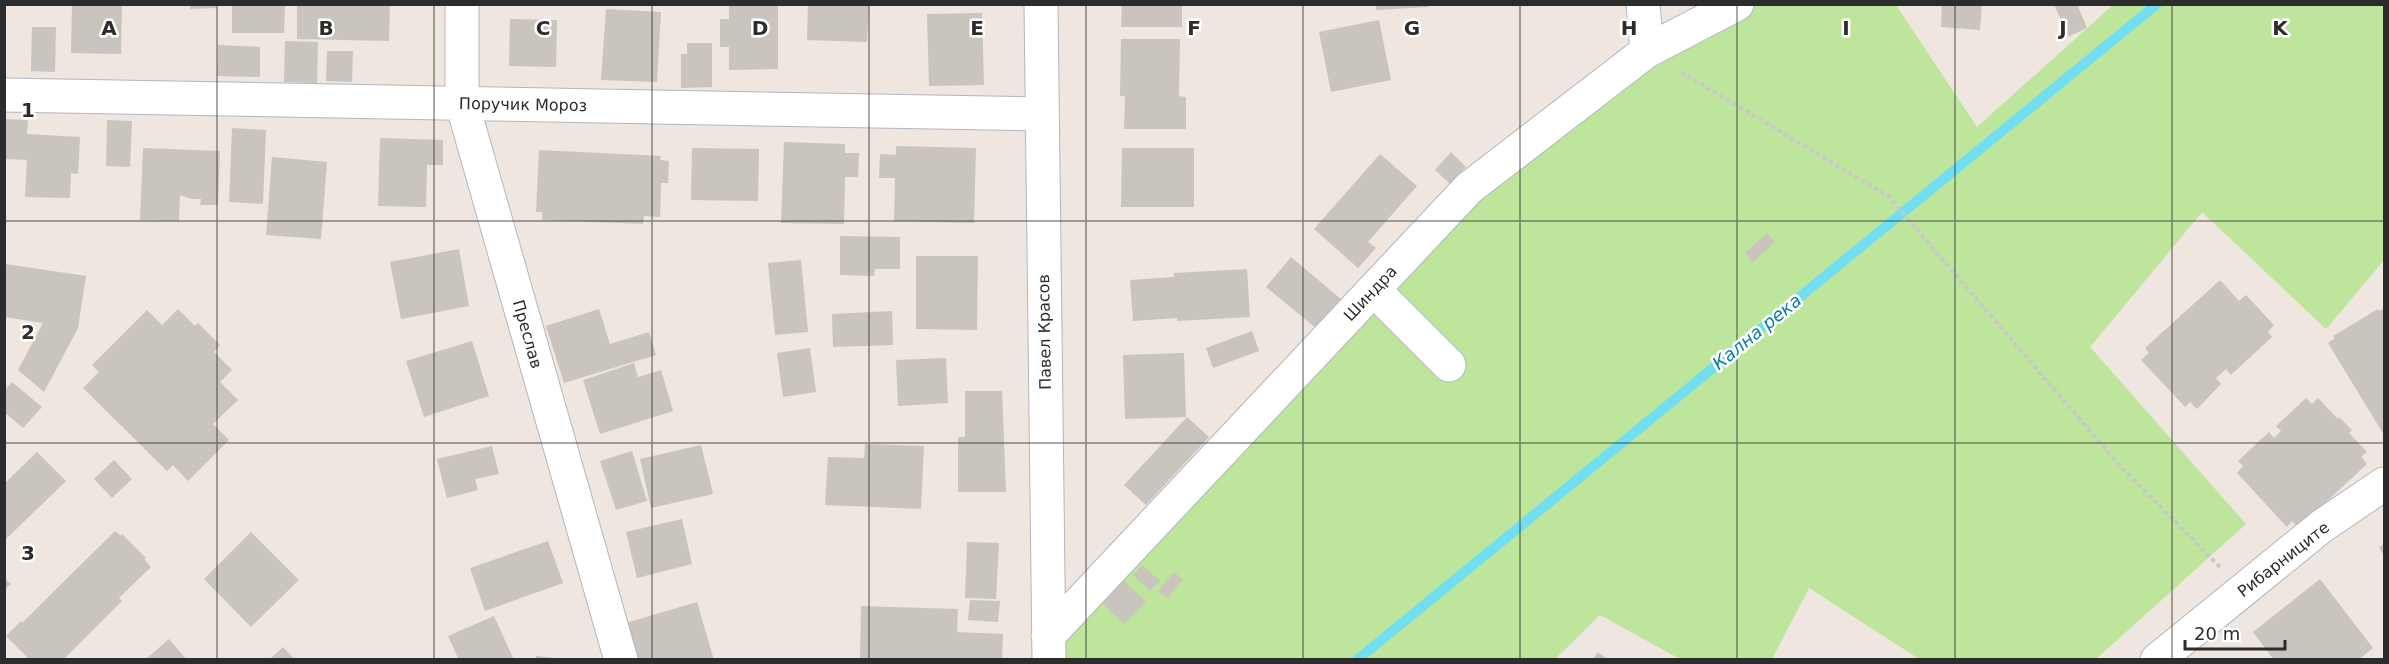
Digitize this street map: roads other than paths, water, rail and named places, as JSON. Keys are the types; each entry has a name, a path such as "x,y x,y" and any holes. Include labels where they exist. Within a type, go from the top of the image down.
{"street":[{"name":"Преслав","path":"462,4 462,103 621,660"},
{"name":"Павел Красов","path":"1041,4 1049,648"},
{"path":"1643,4 1647,51"},
{"name":"Шиндра","path":"1049,648 1469,188 1647,51 1737,4"},
{"name":"Поручик Мороз","path":"4,95 1041,114"},
{"path":"1374,290 1449,365"},
{"name":"Рибарниците","path":"2157,660 2322,526 2385,484"}],"waterway":[{"name":"Кална река","path":"1357,660 2157,4"}]}
